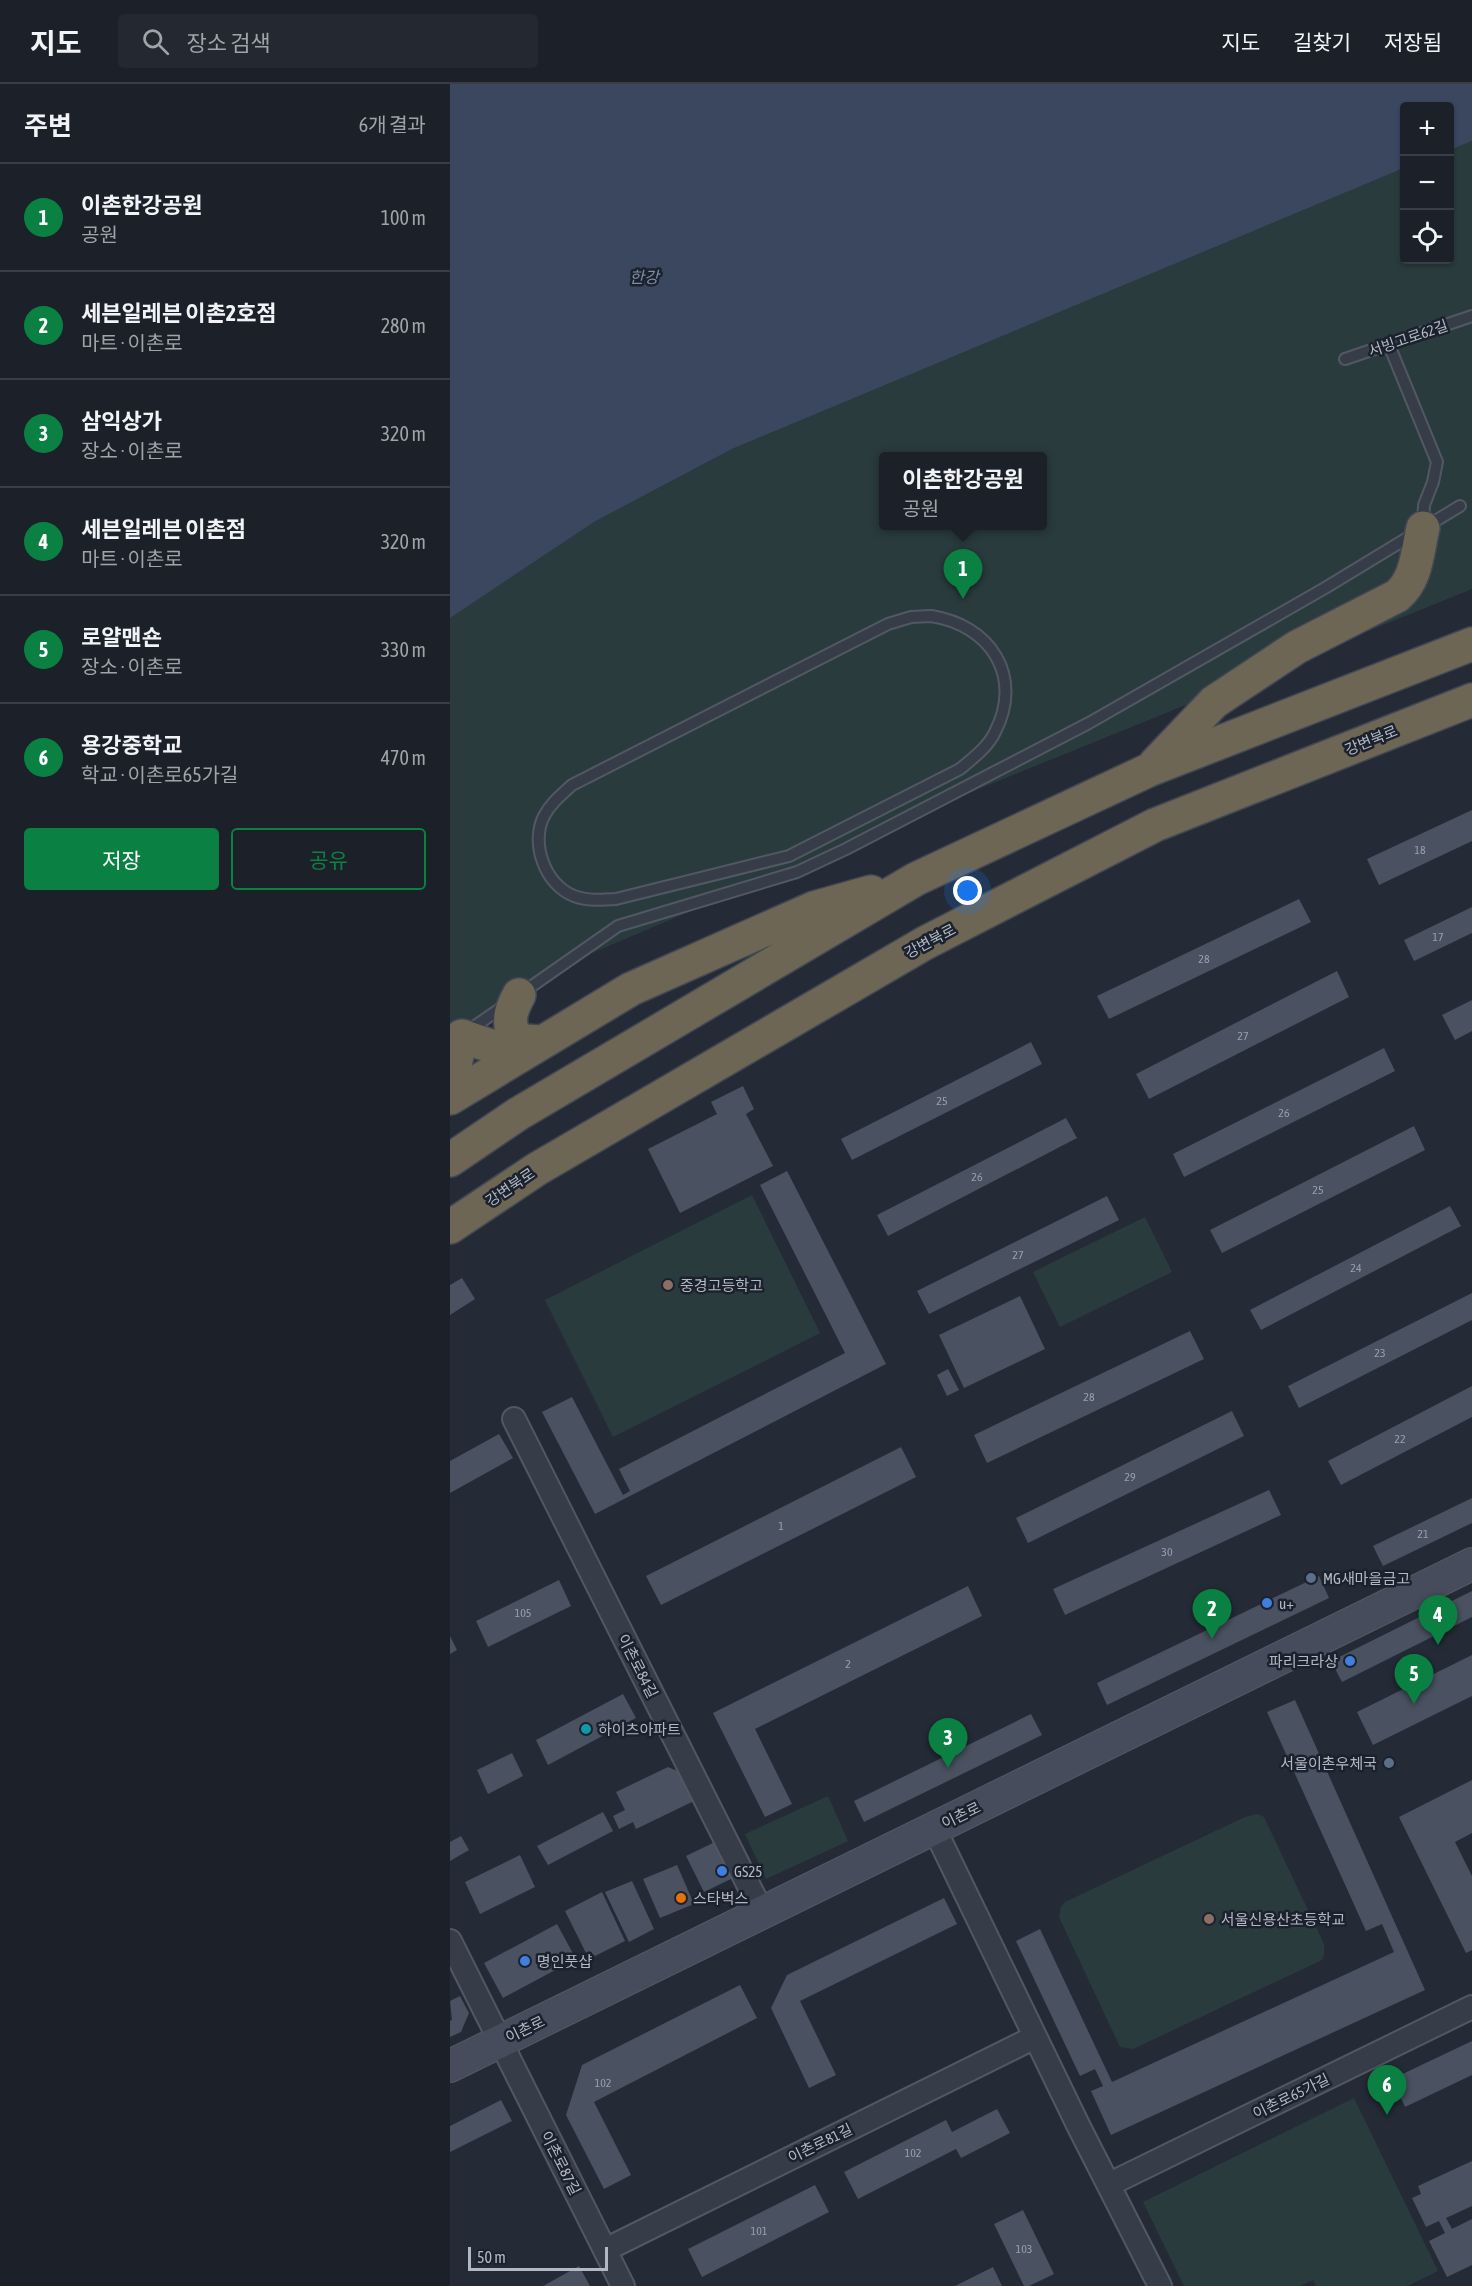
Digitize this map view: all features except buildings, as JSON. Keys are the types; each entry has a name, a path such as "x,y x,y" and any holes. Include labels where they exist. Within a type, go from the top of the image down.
{"highway":[{"path":"1149,770 1214,702 1297,647 1397,596 1407,588 1412,579 1423,528"},
{"path":"450,1160 518,1114 916,879 1149,770 1472,644"},
{"name":"강변북로","path":"450,1227 537,1169 946,932 1155,825 1472,700"},
{"path":"450,1098 631,989 803,913 916,879"},
{"path":"519,995 511,1009 509,1023 513,1035 524,1041 531,1049"},
{"path":"450,1084 456,1040 531,1049"}],"street":[{"name":"이촌로84길","path":"514,1419 762,1912"},
{"name":"이촌로","path":"450,2066 1472,1564"},
{"path":"934,1828 1035,2037 1160,2286"},
{"name":"이촌로87길","path":"450,1941 623,2286"},
{"name":"이촌로65가길","path":"1110,2184 1472,2007"},
{"name":"이촌로81길","path":"605,2250 1035,2037"}],"lane":[{"name":"서빙고로62길","path":"1345,359 1472,316"},
{"path":"1389,345 1437,462 1434,482 1424,505 1423,528"},
{"path":"456,1040 618,926 796,872 867,839 1089,723 1325,588 1460,506"},
{"path":"931,615 951,619 976,633 988,644 1001,664 1006,686 1004,709 995,733 980,752 960,769 789,856 616,899 593,900 572,895 556,884 540,857 539,839 543,819 553,802 572,785 888,624 911,617 931,615"}],"shaded area":[{"path":"1472,141 1472,589 981,788 592,953 450,1048 450,618 594,522 732,449 1400,170 1400,264 1454,264 1454,148"},
{"path":"752,1195 820,1333 613,1437 545,1300"},
{"path":"1145,1217 1172,1272 1060,1327 1033,1272"},
{"path":"828,1796 848,1841 766,1879 745,1834"},
{"path":"1257,1814 1264,1817 1324,1944 1322,1960 1133,2049 1120,2047 1059,1917 1061,1907 1065,1902 1245,1817"},
{"path":"1354,2098 1438,2271 1407,2286 1316,2286 1313,2280 1300,2286 1184,2286 1143,2202"}],"water":[{"name":"한강","path":"450,84 1472,84 1472,141 1454,148 1454,102 1400,102 1400,170 732,449 594,522 450,618"}],"place":[{"name":"이촌한강공원","path":"963,599"},
{"name":"중경고등학고","path":"668,1285"},
{"name":"MG새마을금고","path":"1311,1578"},
{"name":"u+","path":"1267,1603"},
{"name":"세븐일레븐 이촌2호점","path":"1212,1639"},
{"name":"세븐일레븐 이촌점","path":"1438,1645"},
{"name":"파리크라상","path":"1350,1661"},
{"name":"로얄맨숀","path":"1414,1704"},
{"name":"하이츠아파트","path":"586,1729"},
{"name":"서울이촌우체국","path":"1389,1763"},
{"name":"삼익상가","path":"948,1768"},
{"name":"GS25","path":"722,1871"},
{"name":"스타벅스","path":"681,1898"},
{"name":"서울신용산초등학교","path":"1209,1919"},
{"name":"명인풋샵","path":"525,1961"},
{"name":"용강중학교","path":"1387,2115"}]}
